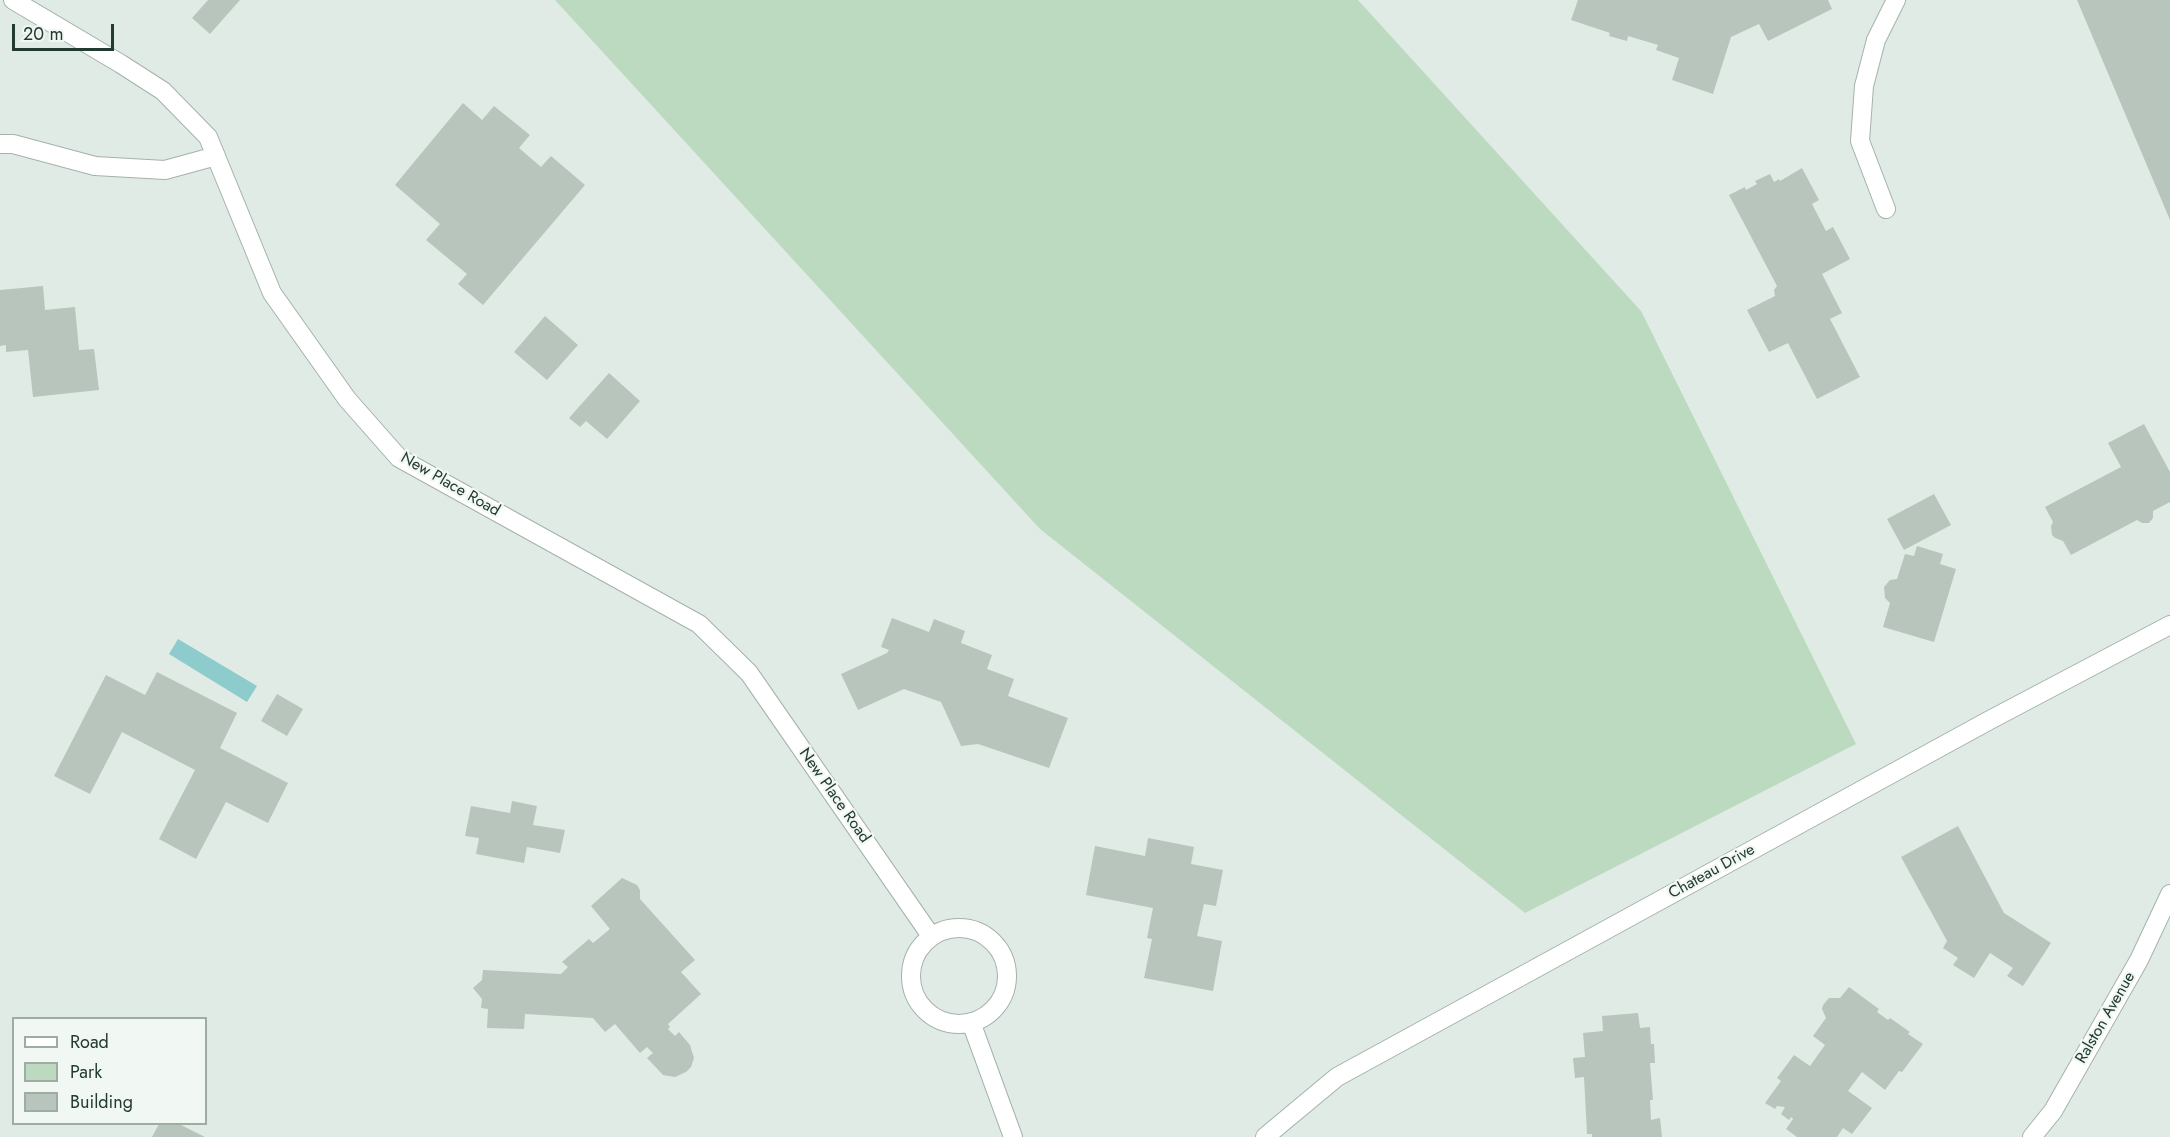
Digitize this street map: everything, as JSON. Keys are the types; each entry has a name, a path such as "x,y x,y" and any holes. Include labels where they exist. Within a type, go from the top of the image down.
{"street":[{"name":"New Place Road","path":"13,0 121,64 163,92 208,137 272,293 346,399 399,458 699,624 748,673 931,936"},
{"path":"1886,209 1860,141 1864,86 1876,40 1896,0"},
{"path":"0,144 13,144 95,166 165,170 216,156"},
{"name":"Chateau Drive","path":"1265,1137 1337,1077 1988,720 2170,625"},
{"name":"Ralston Avenue","path":"2032,1137 2053,1111 2139,960 2170,894"},
{"path":"961,927 978,931 995,943 1004,957 1008,974 1005,994 996,1008 983,1019 963,1024 946,1023 924,1010 914,996 910,980 912,963 919,948 931,936 961,927"},
{"path":"971,1022 1013,1137"}],"green space":[{"path":"555,0 1358,0 1641,311 1856,744 1525,913 1040,529"}],"water":[{"path":"178,639 257,686 247,702 169,654"}],"building":[{"path":"208,0 240,0 210,34 192,18"},
{"path":"1578,0 1828,0 1832,9 1768,41 1759,24 1731,37 1713,94 1672,80 1679,58 1656,50 1658,45 1628,36 1627,41 1609,36 1610,33 1571,20"},
{"path":"2077,0 2170,0 2170,220"},
{"path":"463,103 482,120 494,106 530,135 519,148 541,167 551,156 585,185 483,305 458,284 467,274 426,240 440,224 395,185"},
{"path":"1802,168 1819,200 1812,204 1826,231 1833,227 1850,259 1822,274 1842,313 1830,319 1860,377 1817,399 1788,343 1769,352 1747,310 1775,296 1774,290 1777,286 1729,195 1745,187 1746,190 1757,184 1755,181 1770,174 1774,182 1779,179 1780,181"},
{"path":"43,286 45,310 75,307 79,350 94,349 99,390 33,397 28,350 6,352 6,345 0,346 0,290"},
{"path":"545,316 578,345 547,380 514,352"},
{"path":"609,373 640,401 607,439 586,421 580,427 569,418"},
{"path":"2144,424 2170,472 2170,502 2153,511 2153,518 2149,523 2137,520 2071,555 2063,541 2052,535 2053,522 2045,507 2121,467 2108,443"},
{"path":"1934,494 1951,525 1904,550 1887,519"},
{"path":"1917,546 1943,554 1940,564 1956,569 1934,642 1883,627 1890,603 1885,598 1884,587 1890,580 1897,579 1905,554 1914,556"},
{"path":"892,618 929,632 934,619 965,631 961,643 992,655 987,669 1014,679 1008,696 1068,718 1049,768 978,744 961,746 941,702 904,689 858,710 841,674 887,653 889,650 881,647"},
{"path":"157,672 237,713 220,748 288,783 268,823 226,802 196,859 159,839 195,770 122,732 90,794 54,776 106,675 145,695"},
{"path":"277,694 303,709 287,736 261,721"},
{"path":"512,801 537,806 533,825 565,830 560,853 527,847 524,863 476,854 479,838 465,836 471,806 510,813"},
{"path":"1958,826 2004,913 2051,943 2023,986 2007,976 2013,968 1990,953 1974,978 1953,965 1958,958 1943,948 1947,941 1901,857"},
{"path":"1148,838 1194,847 1191,864 1223,870 1216,906 1204,904 1197,936 1222,941 1213,991 1144,978 1152,939 1147,938 1153,908 1086,895 1095,846 1145,856"},
{"path":"622,878 637,885 640,890 640,899 695,960 681,972 701,994 668,1024 670,1027 668,1029 675,1036 679,1032 690,1045 694,1058 691,1067 686,1072 675,1077 663,1075 647,1058 653,1053 647,1047 640,1053 615,1024 605,1032 593,1018 525,1014 524,1029 487,1028 488,1009 481,1008 482,999 473,988 482,980 483,970 561,974 568,967 562,962 589,939 593,943 610,929 591,906"},
{"path":"1849,987 1879,1009 1877,1012 1888,1020 1890,1018 1923,1044 1885,1090 1862,1072 1848,1091 1872,1108 1852,1134 1843,1128 1837,1137 1797,1137 1786,1129 1793,1119 1791,1117 1789,1120 1781,1114 1785,1107 1777,1106 1775,1109 1765,1103 1781,1081 1777,1078 1794,1055 1810,1066 1825,1045 1813,1036 1826,1018 1822,1009 1823,1005 1829,998 1840,998"},
{"path":"1638,1013 1640,1028 1650,1027 1651,1044 1654,1044 1655,1063 1650,1063 1653,1100 1650,1100 1651,1120 1660,1118 1662,1137 1592,1137 1592,1134 1587,1134 1584,1077 1575,1078 1573,1058 1585,1057 1583,1033 1603,1031 1602,1016"},
{"path":"158,1125 181,1125 205,1137 152,1137"}]}
